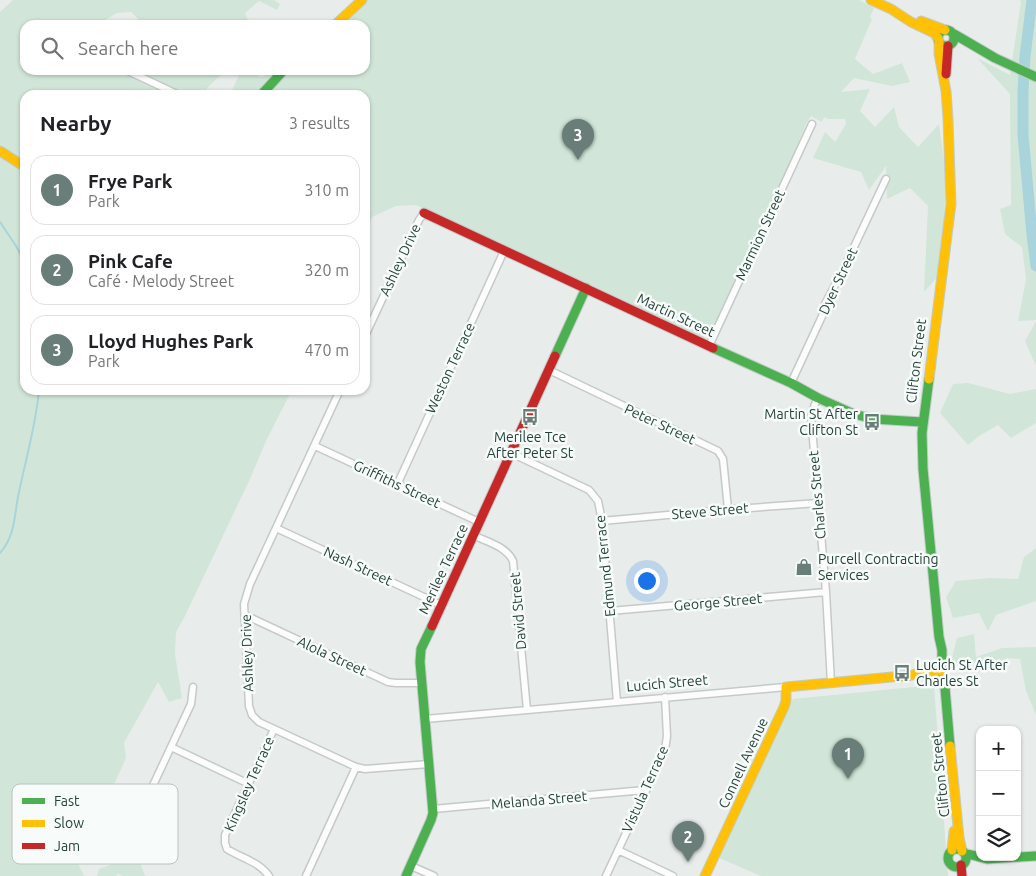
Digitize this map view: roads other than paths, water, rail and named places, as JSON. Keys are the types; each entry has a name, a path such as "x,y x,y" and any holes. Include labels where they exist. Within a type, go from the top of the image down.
{"main road":[{"path":"340,20 362,0"},
{"path":"871,0 934,33 942,45 965,47 999,60"},
{"path":"891,10 902,12 930,25 951,31 999,60 1036,78"},
{"path":"938,39 940,32 945,30"},
{"path":"949,45 954,41 954,34"},
{"name":"Clifton Street","path":"938,39 939,56 946,89 949,127 951,204 922,422 923,468 939,637 940,673 953,819 954,837 952,850"},
{"name":"Clifton Street","path":"946,89 949,45"},
{"path":"266,90 279,75"},
{"path":"0,151 20,164"},
{"name":"Martin Street","path":"424,213 854,414 873,419 922,422"},
{"name":"Merilee Terrace","path":"406,876 431,820 433,809 424,719 420,662 421,649 586,288"},
{"name":"Lucich Street","path":"786,687 913,675 920,672 940,673"},
{"name":"Clifton Street","path":"940,673 945,688 959,837 963,852"},
{"name":"Connell Avenue","path":"705,876 784,706 786,687"},
{"path":"976,856 957,849 952,850 948,855 948,860 959,865 983,861"},
{"path":"956,876 959,865 966,858 963,852"},
{"path":"1021,857 1036,856"},
{"path":"959,865 962,876"}],"street":[{"path":"137,75 168,90"},
{"name":"Marmion Street","path":"709,346 812,124"},
{"name":"Dyer Street","path":"791,383 824,312 827,299 845,266 886,179"},
{"name":"Ashley Drive","path":"370,325 418,220 424,213"},
{"name":"Weston Terrace","path":"397,485 504,251"},
{"name":"Peter Street","path":"548,370 718,451 723,459 728,510"},
{"name":"Ashley Drive","path":"338,395 250,584 244,604 250,711 257,720 274,729 356,767 365,769 429,764"},
{"name":"Charles Street","path":"818,398 811,416 826,592 831,683"},
{"name":"Griffiths Street","path":"315,446 479,522"},
{"name":"Edmund Terrace","path":"511,453 589,490 598,501 602,521 617,702"},
{"name":"Steve Street","path":"602,521 818,503"},
{"name":"Nash Street","path":"276,528 441,605"},
{"name":"David Street","path":"473,535 502,548 513,561 527,710"},
{"name":"George Street","path":"610,611 826,592"},
{"name":"Alola Street","path":"245,615 388,682 422,683"},
{"path":"154,784 191,704 193,687"},
{"name":"Lucich Street","path":"424,719 786,687"},
{"name":"Vistula Terrace","path":"606,876 665,750 667,736 665,697"},
{"name":"Kingsley Terrace","path":"269,876 258,865 227,849 225,835 274,729"},
{"path":"171,747 249,784"},
{"path":"306,876 356,767"},
{"name":"Melanda Street","path":"433,809 645,790"},
{"path":"618,850 673,876"},
{"path":"411,866 434,876"}],"waterway":[{"path":"1032,0 1025,56 1023,134 1036,266"},
{"path":"0,222 20,254"},
{"path":"0,553 9,539 14,524 39,395"}],"place":[{"name":"Lloyd Hughes Park","path":"578,160"},
{"name":"Merilee Tce After Peter St","path":"530,417"},
{"name":"Martin St After Clifton St","path":"872,422"},
{"name":"Purcell Contracting Services","path":"804,567"},
{"name":"Lucich St After Charles St","path":"902,673"},
{"name":"Frye Park","path":"848,779"},
{"name":"Pink Cafe","path":"688,862"}]}
